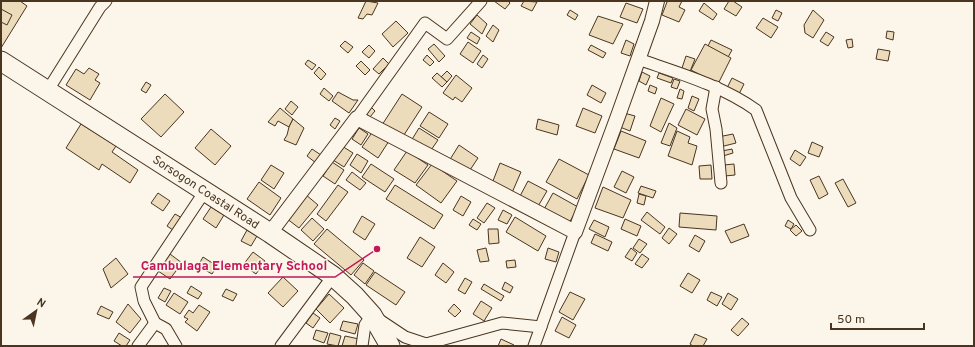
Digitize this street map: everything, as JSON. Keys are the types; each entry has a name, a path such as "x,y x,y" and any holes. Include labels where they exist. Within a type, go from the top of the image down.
{"highway":[{"name":"Sorsogon Coastal Road","path":"1,61 270,233 333,276 355,296 372,315 390,346"}],"street":[{"path":"270,233 358,118 425,23 447,38 481,1"},
{"path":"534,346 638,59 657,1"},
{"path":"48,90 101,3"},
{"path":"638,59 716,87 743,101 756,110 791,198 810,230"},
{"path":"716,87 712,109 716,129 721,183"},
{"path":"358,118 575,232"},
{"path":"176,346 166,329 155,323 144,301 141,287 205,191"},
{"path":"281,346 333,276"},
{"path":"362,346 366,326 372,315 406,337 426,344 502,323 541,327"},
{"path":"138,346 155,323"}],"building":[{"path":"1,1 20,1 27,6 1,48"},
{"path":"366,1 378,3 372,15 367,14 363,19 358,18"},
{"path":"494,1 508,1 510,3 505,9"},
{"path":"524,1 537,2 532,11 521,6"},
{"path":"665,1 682,1 679,7 685,10 679,22 662,15 667,2"},
{"path":"729,1 733,1 742,7 736,16 724,9"},
{"path":"626,3 643,9 637,23 620,17"},
{"path":"704,3 717,14 713,20 699,11"},
{"path":"1,9 12,15 7,25 1,22"},
{"path":"570,10 578,15 575,20 567,15"},
{"path":"776,10 782,13 778,21 772,18"},
{"path":"813,10 824,20 813,38 805,33 804,25"},
{"path":"477,15 487,24 482,34 470,24"},
{"path":"598,16 623,24 613,44 589,35"},
{"path":"763,18 778,27 771,38 756,28"},
{"path":"396,21 408,33 393,47 382,34"},
{"path":"493,25 499,30 493,42 486,36"},
{"path":"887,31 894,32 893,40 886,38"},
{"path":"471,32 480,38 477,44 467,38"},
{"path":"826,32 834,37 828,46 820,41"},
{"path":"852,39 853,47 848,48 846,40"},
{"path":"626,40 634,44 630,56 621,53"},
{"path":"711,40 732,50 727,59 707,48"},
{"path":"345,41 353,47 348,53 340,46"},
{"path":"468,42 481,51 473,63 460,54"},
{"path":"434,44 445,56 439,62 428,49"},
{"path":"705,44 731,58 718,84 691,70"},
{"path":"369,45 375,51 369,58 362,52"},
{"path":"591,45 606,53 603,58 588,50"},
{"path":"878,49 890,51 888,61 876,59"},
{"path":"427,55 434,62 430,66 423,60"},
{"path":"483,55 488,59 482,68 477,64"},
{"path":"686,56 695,59 689,74 681,71"},
{"path":"383,58 389,64 379,74 373,69"},
{"path":"308,60 316,65 312,70 305,64"},
{"path":"361,61 370,70 365,75 356,66"},
{"path":"319,67 326,74 321,80 314,73"},
{"path":"89,68 99,74 95,80 100,83 90,100 66,85 76,69 84,74"},
{"path":"447,71 452,76 447,82 441,77"},
{"path":"642,72 650,76 646,85 639,81"},
{"path":"437,73 447,82 442,87 432,78"},
{"path":"659,73 673,78 671,83 657,78"},
{"path":"456,75 472,88 462,102 455,97 453,100 443,93"},
{"path":"732,78 744,84 738,96 726,90"},
{"path":"674,79 680,81 677,89 671,87"},
{"path":"146,82 151,85 146,93 141,90"},
{"path":"592,85 606,93 601,103 587,95"},
{"path":"650,85 657,88 655,94 648,91"},
{"path":"324,88 333,96 329,101 320,94"},
{"path":"680,89 684,91 682,99 677,98"},
{"path":"338,92 353,100 358,100 349,113 332,101"},
{"path":"165,94 184,112 161,137 141,119"},
{"path":"402,94 422,107 402,138 382,125"},
{"path":"692,96 699,99 694,111 688,108"},
{"path":"661,98 674,104 661,132 650,126"},
{"path":"291,101 298,107 292,115 285,109"},
{"path":"371,107 375,111 370,117 365,113"},
{"path":"280,108 293,119 289,127 278,121 275,126 268,122"},
{"path":"583,108 602,116 595,133 576,126"},
{"path":"686,109 705,119 697,135 678,125"},
{"path":"429,112 448,124 439,138 420,126"},
{"path":"624,113 635,116 630,131 620,127"},
{"path":"335,118 340,121 335,129 330,125"},
{"path":"293,119 304,128 296,145 284,140"},
{"path":"538,119 559,125 557,135 536,129"},
{"path":"669,123 677,128 670,146 661,143"},
{"path":"81,124 116,146 112,152 138,170 130,183 102,164 99,170 66,148"},
{"path":"359,128 368,134 361,145 352,139"},
{"path":"419,128 438,140 429,153 411,141"},
{"path":"211,129 231,146 215,165 195,148"},
{"path":"373,131 389,141 378,158 362,147"},
{"path":"621,131 646,141 639,158 614,149"},
{"path":"677,131 690,137 688,143 697,146 692,165 668,156"},
{"path":"733,134 736,143 720,147 718,137"},
{"path":"812,142 823,147 819,157 808,153"},
{"path":"459,145 478,158 468,173 449,161"},
{"path":"342,146 353,153 344,167 333,160"},
{"path":"312,149 321,155 316,163 307,156"},
{"path":"732,149 733,153 723,156 722,151"},
{"path":"795,150 806,157 800,166 790,159"},
{"path":"407,151 428,165 415,183 394,170"},
{"path":"357,154 368,161 361,173 350,165"},
{"path":"559,159 589,175 577,199 546,182"},
{"path":"332,162 344,170 335,184 323,176"},
{"path":"500,163 521,172 511,195 491,186"},
{"path":"371,164 394,179 385,192 362,177"},
{"path":"432,164 457,181 441,203 416,185"},
{"path":"734,164 735,175 725,176 724,165"},
{"path":"271,165 284,173 274,189 261,180"},
{"path":"711,165 712,179 700,179 699,166"},
{"path":"622,171 634,177 626,193 614,187"},
{"path":"352,172 366,183 360,190 346,180"},
{"path":"819,176 828,194 819,199 810,180"},
{"path":"843,179 856,203 848,207 835,183"},
{"path":"528,181 547,191 537,208 519,198"},
{"path":"259,182 281,198 270,215 247,199"},
{"path":"338,185 348,192 326,221 317,214"},
{"path":"395,185 443,215 434,229 386,199"},
{"path":"641,186 656,191 653,198 638,193"},
{"path":"603,187 631,200 623,218 595,208"},
{"path":"158,193 170,201 163,211 151,203"},
{"path":"553,193 578,207 567,227 542,213"},
{"path":"305,194 318,205 299,228 286,218"},
{"path":"639,194 646,196 644,205 637,203"},
{"path":"461,196 471,202 463,216 453,210"},
{"path":"487,203 495,208 484,223 477,218"},
{"path":"211,207 224,215 216,228 203,219"},
{"path":"503,210 512,215 507,224 498,220"},
{"path":"647,212 665,227 660,234 641,220"},
{"path":"680,213 717,216 716,230 679,227"},
{"path":"175,214 184,219 176,232 167,226"},
{"path":"362,216 375,224 365,240 353,232"},
{"path":"515,217 546,236 538,251 506,232"},
{"path":"312,218 324,229 313,241 301,230"},
{"path":"473,219 481,224 477,230 469,225"},
{"path":"625,219 641,226 637,236 621,229"},
{"path":"594,220 609,227 605,237 589,229"},
{"path":"788,220 794,224 791,229 785,226"},
{"path":"744,224 749,236 731,243 725,231"},
{"path":"796,225 802,231 796,236 790,230"},
{"path":"669,228 677,234 669,244 662,238"},
{"path":"327,229 364,260 351,275 314,244"},
{"path":"488,229 498,229 499,243 489,244"},
{"path":"247,230 257,236 251,246 241,241"},
{"path":"595,234 612,242 608,251 591,243"},
{"path":"695,235 705,241 699,252 689,246"},
{"path":"420,237 435,247 422,267 407,258"},
{"path":"639,239 647,244 640,253 633,248"},
{"path":"486,248 489,261 480,262 477,250"},
{"path":"548,248 559,252 556,262 545,259"},
{"path":"631,248 637,253 632,261 625,257"},
{"path":"253,252 265,261 256,274 243,265"},
{"path":"170,254 182,263 170,279 158,271"},
{"path":"642,254 649,259 642,268 635,264"},
{"path":"203,257 217,266 212,274 198,266"},
{"path":"116,258 128,274 111,288 103,269"},
{"path":"515,260 516,267 507,268 506,261"},
{"path":"363,263 374,271 365,284 354,275"},
{"path":"443,263 454,272 446,283 435,275"},
{"path":"375,272 405,292 396,305 366,285"},
{"path":"688,273 700,280 692,293 680,286"},
{"path":"283,277 298,291 283,307 268,293"},
{"path":"465,278 472,282 465,294 458,290"},
{"path":"505,282 513,287 510,293 502,289"},
{"path":"484,284 504,296 501,301 481,289"},
{"path":"191,286 202,293 198,299 187,293"},
{"path":"164,288 171,291 165,302 158,298"},
{"path":"226,289 237,294 233,301 222,296"},
{"path":"570,292 585,299 573,320 559,312"},
{"path":"711,292 722,297 717,306 707,300"},
{"path":"174,293 188,302 180,314 166,305"},
{"path":"728,293 738,299 731,310 722,304"},
{"path":"329,294 344,308 330,323 316,309"},
{"path":"481,301 492,308 484,321 473,314"},
{"path":"128,304 141,319 130,333 116,322"},
{"path":"454,304 461,311 455,317 448,311"},
{"path":"199,305 210,312 197,331 185,322 188,319 184,317 189,310 193,313"},
{"path":"101,306 113,312 109,319 97,314"},
{"path":"313,313 320,318 313,328 306,323"},
{"path":"562,317 576,325 569,338 555,331"},
{"path":"742,318 749,324 738,336 731,330"},
{"path":"343,321 358,324 355,334 340,330"},
{"path":"316,330 328,333 324,343 313,339"},
{"path":"119,333 130,340 126,346 122,346 114,341"},
{"path":"330,333 341,336 338,346 327,344"},
{"path":"695,334 707,339 703,346 693,346 690,344"},
{"path":"345,336 359,339 357,346 342,346"},
{"path":"501,339 514,345 498,346"}],"place":[{"name":"Cambulaga Elementary School","path":"377,249"}]}
